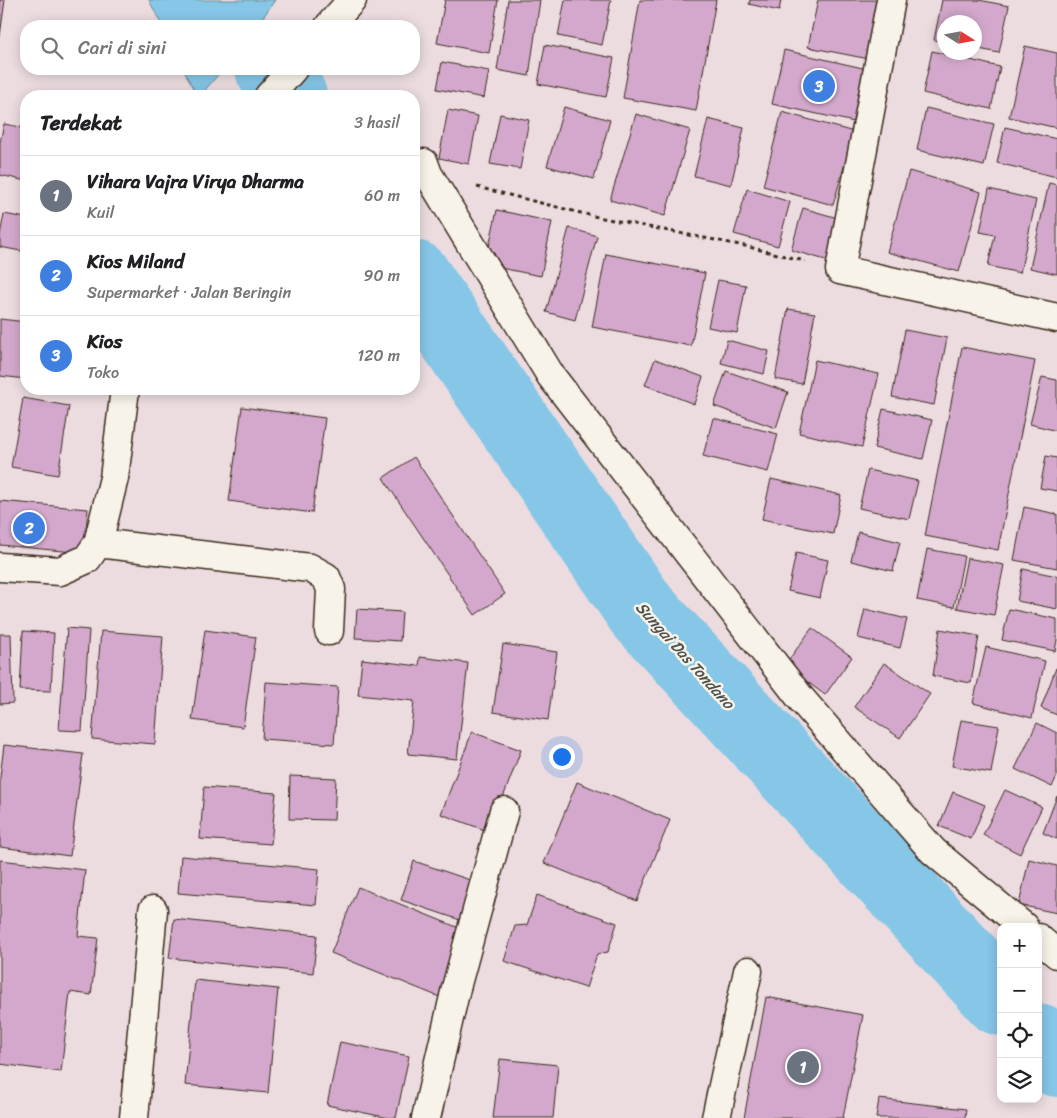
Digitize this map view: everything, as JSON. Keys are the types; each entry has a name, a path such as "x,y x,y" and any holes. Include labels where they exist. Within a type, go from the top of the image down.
{"street":[{"path":"334,20 352,0"},
{"path":"891,0 840,270 1057,318"},
{"path":"274,90 288,75"},
{"path":"426,169 551,376 802,700 933,850 1019,923"},
{"path":"0,567 60,571 87,560 98,543 114,478 124,395"},
{"path":"98,543 310,568 326,577 331,589 329,632"},
{"path":"426,1118 456,988 504,811"},
{"path":"134,1118 153,910"},
{"path":"1042,941 1057,954"},
{"path":"716,1118 748,971"}],"path":[{"path":"426,169 593,216 745,246 840,270"}],"water":[{"path":"149,0 275,0 261,20 159,20"},
{"path":"186,75 218,75 205,90 194,90"}],"building":[{"path":"0,0 5,0 0,36"},
{"path":"445,0 498,0 489,53 437,43"},
{"path":"508,0 540,0 529,76 497,70"},
{"path":"565,0 611,0 602,45 558,36"},
{"path":"640,0 716,0 696,111 623,98"},
{"path":"750,0 781,0 779,11 749,4"},
{"path":"818,0 886,0 874,60 808,47"},
{"path":"942,0 979,0 1009,6 999,53 982,50 982,15 939,15"},
{"path":"937,25 937,41 934,40"},
{"path":"545,45 614,58 606,97 538,84"},
{"path":"1025,46 1057,53 1057,128 1009,117"},
{"path":"784,50 867,69 854,122 772,104"},
{"path":"932,51 937,52 937,60 970,60 1000,67 991,109 923,93"},
{"path":"442,62 489,71 484,98 437,89"},
{"path":"564,107 610,120 594,179 547,166"},
{"path":"926,108 994,124 984,166 917,150"},
{"path":"448,110 478,116 469,164 439,158"},
{"path":"782,112 854,132 833,205 763,186"},
{"path":"500,114 529,120 520,169 490,164"},
{"path":"636,114 690,130 665,216 610,200"},
{"path":"708,119 744,128 731,185 694,176"},
{"path":"4,124 20,127 20,180 0,175 0,142"},
{"path":"1005,127 1057,139 1057,177 997,163"},
{"path":"909,171 981,192 959,272 887,252"},
{"path":"1049,183 1057,185 1057,274 1030,268"},
{"path":"747,189 790,202 778,246 734,234"},
{"path":"989,189 1036,200 1020,273 988,266 995,235 980,232"},
{"path":"803,208 841,219 829,261 791,250"},
{"path":"497,210 552,222 541,276 485,265"},
{"path":"4,214 20,217 20,251 0,247"},
{"path":"569,228 597,236 575,320 546,312"},
{"path":"606,254 705,273 691,346 592,327"},
{"path":"718,280 746,285 737,333 708,327"},
{"path":"788,309 815,313 802,384 775,379"},
{"path":"0,319 20,321 20,378 0,376"},
{"path":"905,330 947,338 934,405 892,397"},
{"path":"727,340 769,351 764,374 721,363"},
{"path":"962,347 1035,361 998,550 925,536"},
{"path":"655,359 703,377 694,404 645,385"},
{"path":"815,360 879,374 862,447 799,433"},
{"path":"726,371 788,392 776,428 714,406"},
{"path":"1042,377 1057,380 1057,431 1030,424"},
{"path":"23,398 69,406 58,475 11,467"},
{"path":"242,407 325,418 312,513 229,501"},
{"path":"883,409 932,420 923,459 874,448"},
{"path":"713,418 778,434 768,472 703,456"},
{"path":"1046,456 1057,458 1057,491 1040,488"},
{"path":"414,457 505,594 475,615 383,478"},
{"path":"868,470 918,481 909,519 859,508"},
{"path":"771,479 841,495 833,534 762,519"},
{"path":"0,501 88,509 84,553 0,545"},
{"path":"1024,507 1057,514 1057,568 1014,560"},
{"path":"858,532 900,542 893,571 851,561"},
{"path":"927,549 964,556 954,607 917,600"},
{"path":"796,553 828,560 820,598 788,591"},
{"path":"967,558 1004,565 994,615 957,608"},
{"path":"1023,569 1057,576 1057,609 1017,601"},
{"path":"357,609 402,612 400,641 355,638"},
{"path":"865,609 907,619 900,648 858,638"},
{"path":"1009,609 1057,619 1055,651 1002,640"},
{"path":"67,628 89,630 82,731 59,730"},
{"path":"812,628 852,657 825,695 785,665"},
{"path":"940,629 979,636 971,683 933,676"},
{"path":"205,630 256,637 243,727 192,720"},
{"path":"23,631 54,633 51,691 20,690"},
{"path":"101,631 163,636 155,744 92,739"},
{"path":"0,634 11,634 13,703 0,704"},
{"path":"503,644 557,652 548,720 493,712"},
{"path":"986,647 1045,661 1032,718 973,703"},
{"path":"420,657 468,663 457,759 408,754 414,701 358,695 362,659 419,666"},
{"path":"884,663 930,694 900,738 854,707"},
{"path":"1057,668 1057,715 1041,708"},
{"path":"266,682 338,687 334,744 262,739"},
{"path":"961,720 999,726 991,773 952,766"},
{"path":"1037,723 1057,733 1057,776 1052,787 1015,769"},
{"path":"472,732 521,750 490,832 441,814"},
{"path":"4,745 83,754 70,856 0,847 0,777"},
{"path":"290,776 336,778 334,820 289,819"},
{"path":"577,782 670,820 637,901 544,863"},
{"path":"204,787 276,793 271,844 200,839"},
{"path":"1005,790 1042,807 1020,854 983,835"},
{"path":"953,792 985,805 971,839 939,826"},
{"path":"1057,796 1057,839 1043,833"},
{"path":"181,856 319,869 316,905 178,893"},
{"path":"1029,859 1057,866 1057,913 1019,905"},
{"path":"0,860 85,870 78,936 98,938 91,995 70,992 61,1072 0,1064"},
{"path":"414,861 479,883 466,922 401,900"},
{"path":"358,887 469,932 442,998 331,953"},
{"path":"537,895 617,923 608,952 597,954 586,988 504,961 515,926 527,925"},
{"path":"174,919 317,935 313,973 169,958"},
{"path":"195,980 278,989 268,1093 185,1085"},
{"path":"766,997 863,1015 843,1118 744,1118"},
{"path":"340,1042 409,1056 396,1118 327,1105"},
{"path":"500,1059 558,1065 553,1118 493,1118"},
{"path":"879,1099 966,1109 965,1118 876,1118"}],"waterway":[{"name":"Sungai Das Tondano","path":"276,75 286,90"},
{"name":"Sungai Das Tondano","path":"420,286 642,611 997,995"},
{"name":"Sungai Das Tondano","path":"1042,1044 1057,1060"}],"place":[{"name":"Kios","path":"819,86"},
{"name":"Kios Miland","path":"29,528"},
{"name":"Vihara Vajra Virya Dharma","path":"803,1067"}]}
